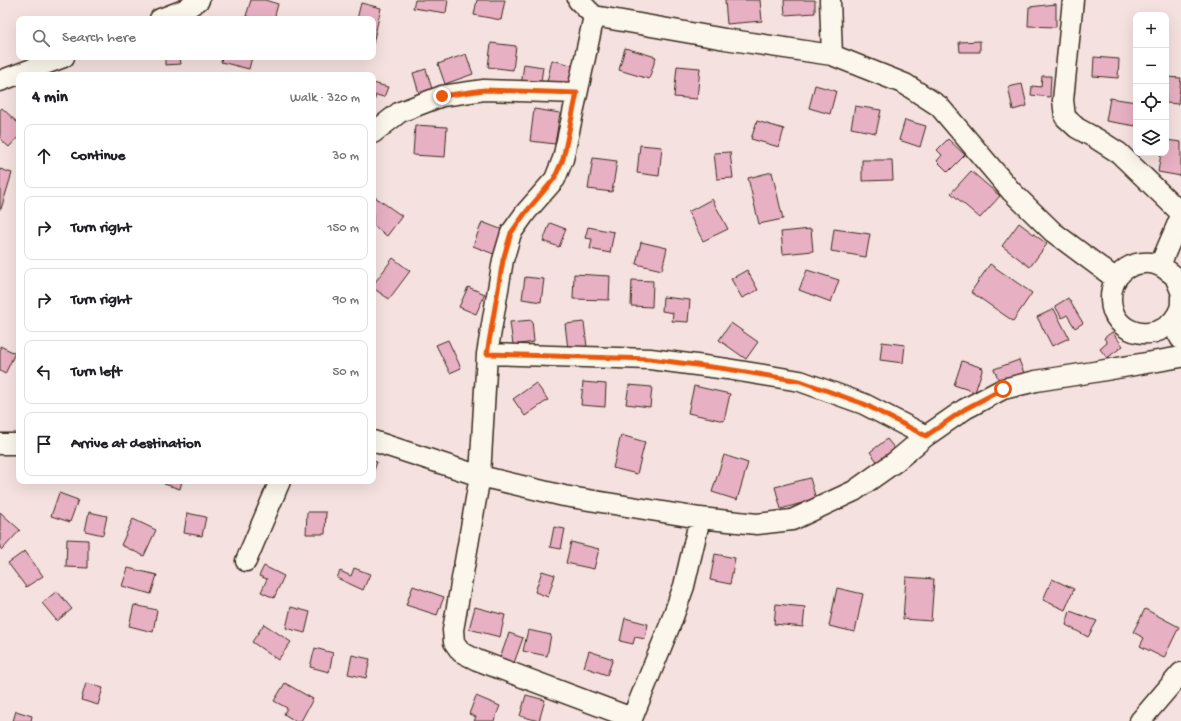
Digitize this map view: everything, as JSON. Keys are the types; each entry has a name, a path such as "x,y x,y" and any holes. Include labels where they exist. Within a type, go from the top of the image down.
{"street":[{"path":"168,16 184,10 199,0"},
{"path":"578,0 594,16 725,39 832,55 905,84 939,106 1011,191 1053,232 1116,279"},
{"path":"830,0 832,55"},
{"path":"1073,0 1063,100 1065,117 1077,128 1118,153 1181,213"},
{"path":"594,16 563,159 554,179 526,212 511,233 503,260 487,354 480,476 453,630 454,642 461,652 477,660 632,720 684,586 700,518"},
{"path":"24,72 56,60"},
{"path":"0,81 16,75"},
{"path":"376,131 400,112 442,96 484,90 577,93"},
{"path":"1160,265 1181,216"},
{"path":"1181,291 1174,276 1160,265 1148,263 1135,264 1124,270 1116,279 1111,291 1110,304 1115,317 1124,326 1136,332 1149,334 1161,330 1176,331 1181,308 1181,297"},
{"path":"487,354 650,359 727,369 800,381 864,404 926,436"},
{"path":"376,441 480,476 564,496 700,518 757,524 792,520 854,491 895,462 926,436 965,409 1003,389 1036,380 1181,358"},
{"path":"0,444 16,444"},
{"path":"246,561 279,484"},
{"path":"1140,721 1181,674"}],"building":[{"path":"251,0 265,0 278,4 275,16 246,16"},
{"path":"415,0 448,0 446,13 413,8"},
{"path":"477,0 505,0 501,20 474,15"},
{"path":"725,0 760,0 762,21 727,24"},
{"path":"784,0 815,0 815,13 785,15"},
{"path":"361,3 381,8 376,30 376,16 358,16"},
{"path":"1056,4 1056,27 1028,26 1029,7"},
{"path":"980,41 980,52 960,52 959,42"},
{"path":"491,43 516,46 513,70 488,67"},
{"path":"625,48 656,57 649,79 619,70"},
{"path":"466,54 473,74 445,84 438,64"},
{"path":"1094,57 1119,59 1118,78 1093,76"},
{"path":"165,60 180,60 181,64 165,65"},
{"path":"221,60 251,60 249,69 221,62"},
{"path":"552,60 575,66 570,88 547,82"},
{"path":"524,64 543,67 540,89 521,86"},
{"path":"677,66 700,68 697,99 674,97"},
{"path":"426,69 434,96 421,100 413,73"},
{"path":"1042,76 1051,76 1050,97 1031,95 1032,86 1041,87"},
{"path":"1169,77 1181,78 1178,104 1169,103"},
{"path":"376,84 388,87 384,97 376,95"},
{"path":"1022,84 1027,106 1013,110 1008,87"},
{"path":"815,85 836,91 830,114 809,108"},
{"path":"1110,98 1133,102 1133,126 1106,121"},
{"path":"855,106 881,110 876,133 851,128"},
{"path":"2,108 16,121 16,139 9,147 0,139 0,110"},
{"path":"534,109 560,113 555,144 530,141"},
{"path":"905,120 926,126 920,147 899,140"},
{"path":"757,121 784,129 779,147 751,139"},
{"path":"415,125 447,127 445,157 413,155"},
{"path":"948,139 965,155 948,172 937,161 942,155 937,150"},
{"path":"1169,140 1181,142 1181,176 1158,172 1161,156 1169,156"},
{"path":"640,145 662,147 659,176 637,173"},
{"path":"730,152 733,178 717,179 714,153"},
{"path":"593,158 617,161 612,192 588,189"},
{"path":"862,160 892,160 893,180 862,181"},
{"path":"0,169 12,173 1,209 0,209"},
{"path":"971,171 1000,196 980,218 951,193"},
{"path":"772,172 783,219 759,224 748,178"},
{"path":"376,198 402,216 387,236 376,227"},
{"path":"712,199 728,229 703,241 688,212"},
{"path":"482,222 508,232 499,256 473,246"},
{"path":"550,223 566,229 559,247 543,241"},
{"path":"1019,223 1047,244 1030,267 1002,246"},
{"path":"588,227 614,232 610,253 590,249 592,239 585,238"},
{"path":"811,229 813,251 783,254 781,232"},
{"path":"834,229 870,234 866,257 831,251"},
{"path":"641,242 667,248 662,270 636,264"},
{"path":"393,258 410,271 389,299 376,290 376,281"},
{"path":"990,264 1032,293 1013,321 971,292"},
{"path":"747,270 758,290 742,298 731,279"},
{"path":"807,270 839,280 831,302 799,290"},
{"path":"574,274 610,276 609,300 573,299"},
{"path":"525,277 544,279 541,302 522,299"},
{"path":"632,280 653,281 652,307 631,306"},
{"path":"468,287 485,294 476,314 459,307"},
{"path":"663,297 690,300 688,322 672,321 673,313 662,311"},
{"path":"1068,298 1083,323 1075,328 1067,315 1062,318 1055,306"},
{"path":"1054,309 1069,338 1052,346 1037,317"},
{"path":"532,320 534,342 513,345 510,322"},
{"path":"584,322 587,347 568,349 565,324"},
{"path":"731,323 758,342 746,359 719,340"},
{"path":"1112,332 1123,346 1107,358 1100,349 1107,343 1104,338"},
{"path":"448,340 461,368 450,373 436,345"},
{"path":"882,342 905,345 903,363 880,360"},
{"path":"0,346 15,353 5,374 0,371"},
{"path":"1019,360 1024,373 1000,383 994,369"},
{"path":"962,361 983,368 975,392 954,385"},
{"path":"583,382 606,384 605,407 581,405"},
{"path":"536,383 548,400 525,416 513,399"},
{"path":"629,385 652,387 650,407 626,404"},
{"path":"694,386 730,394 724,421 688,413"},
{"path":"621,435 645,442 637,474 613,468"},
{"path":"887,439 896,450 879,464 870,452"},
{"path":"724,455 748,463 737,500 712,492"},
{"path":"810,478 816,499 781,509 775,487"},
{"path":"164,484 181,484 180,489"},
{"path":"59,493 78,500 70,522 51,516"},
{"path":"0,512 20,530 2,550 0,548"},
{"path":"89,512 107,516 103,535 85,531"},
{"path":"307,512 326,512 325,534 306,534"},
{"path":"187,513 206,517 202,536 184,533"},
{"path":"133,519 156,530 144,556 121,545"},
{"path":"554,527 565,529 561,549 550,547"},
{"path":"67,539 88,540 88,568 66,567"},
{"path":"571,542 599,549 594,569 566,563"},
{"path":"25,551 43,576 26,587 8,563"},
{"path":"715,554 735,558 730,584 710,580"},
{"path":"264,566 284,576 274,598 261,592 267,579 259,576"},
{"path":"128,568 157,575 151,594 122,586"},
{"path":"354,568 370,574 363,590 337,578 340,571 351,576"},
{"path":"542,571 555,575 548,597 535,592"},
{"path":"906,577 934,579 931,621 903,619"},
{"path":"1052,579 1074,589 1065,610 1043,600"},
{"path":"413,586 444,597 437,615 406,605"},
{"path":"837,588 863,594 855,632 829,626"},
{"path":"57,591 72,609 57,621 42,603"},
{"path":"776,604 805,607 803,627 774,624"},
{"path":"134,605 157,610 153,632 129,626"},
{"path":"291,607 310,612 305,633 286,628"},
{"path":"475,607 505,615 500,637 469,629"},
{"path":"1145,609 1179,627 1164,658 1140,646 1144,638 1133,632"},
{"path":"1070,611 1097,621 1088,637 1066,625"},
{"path":"625,618 648,624 645,639 635,637 633,644 620,641"},
{"path":"264,624 291,642 278,660 252,642"},
{"path":"528,630 551,635 547,656 523,651"},
{"path":"509,633 523,638 514,663 500,658"},
{"path":"315,648 333,653 329,672 310,667"},
{"path":"589,651 613,659 607,675 584,667"},
{"path":"352,655 370,659 366,678 348,674"},
{"path":"86,683 103,688 98,705 81,700"},
{"path":"285,683 313,699 301,721 295,721 284,714 287,708 274,701"},
{"path":"526,695 545,700 539,721 520,716"},
{"path":"476,696 500,706 494,721 474,721 476,717 469,714"},
{"path":"16,711 32,716 31,721 13,721"}],"route":[{"path":"442,96 484,90 577,93 563,159 554,179 526,212 511,233 503,260 487,354 650,359 727,369 800,381 864,404 926,436 965,409 1003,389"}]}
